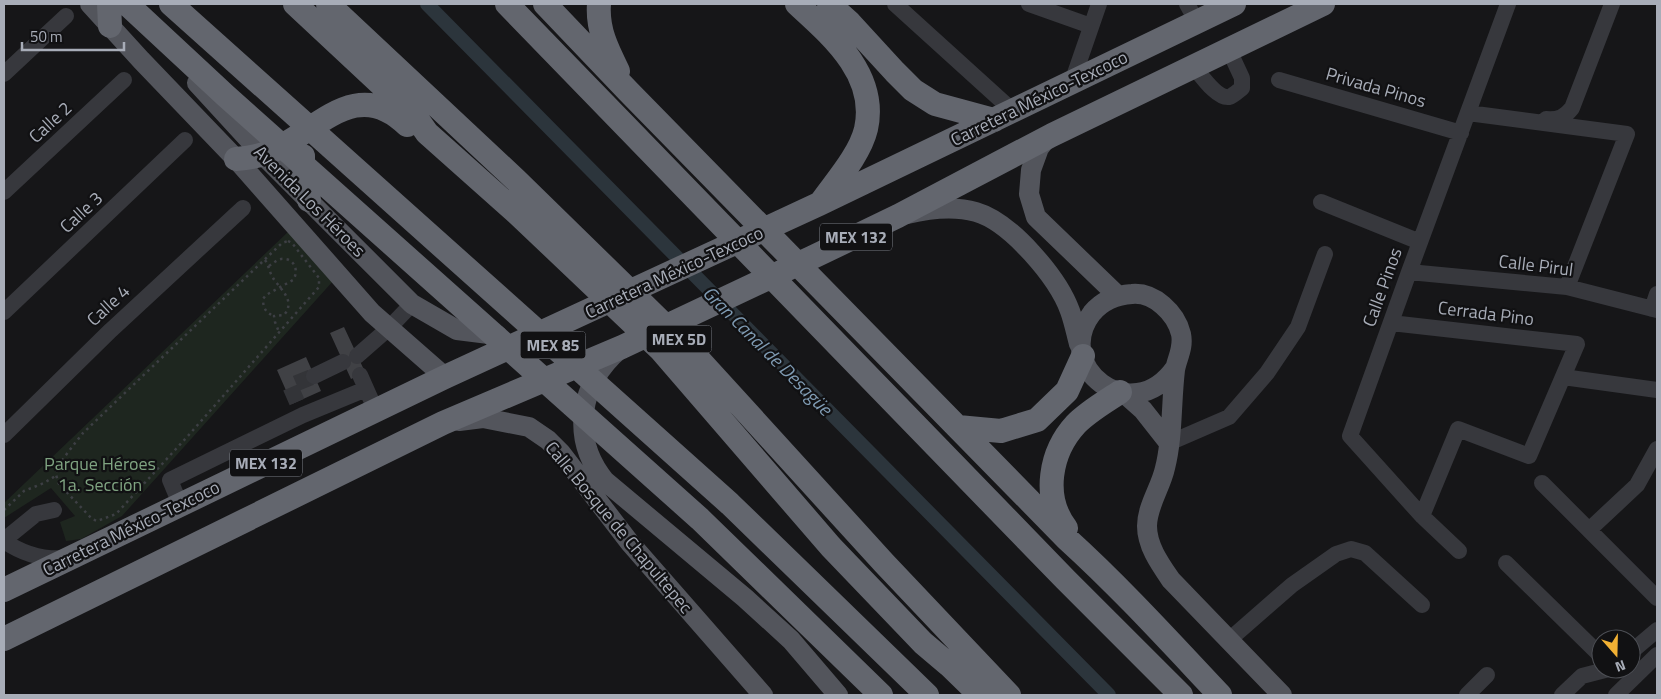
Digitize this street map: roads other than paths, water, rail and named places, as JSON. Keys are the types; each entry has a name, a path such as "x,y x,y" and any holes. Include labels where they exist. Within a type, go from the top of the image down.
{"highway":[{"name":"MEX 85","path":"126,4 226,96 700,520 881,695"},
{"name":"MEX 85","path":"171,4 730,504 927,695"},
{"path":"295,4 415,116 427,133 519,215 660,349 832,547 923,643 950,665 980,695"},
{"name":"MEX 5D","path":"328,4 516,180 691,351 884,563 1009,695"},
{"path":"507,4 1065,580 1181,695"},
{"path":"545,4 1067,539 1099,568 1152,622 1220,695"},
{"path":"599,4 598,17 605,45 628,91"},
{"path":"797,4 832,35 848,56 862,80 868,105 866,130 855,154 819,204"},
{"path":"829,4 850,22 913,90 935,104 1003,116"},
{"name":"Carretera México-Texcoco","path":"4,590 445,377 819,204 1003,116 1072,82 1192,13 1234,4"},
{"path":"898,216 1046,139 1323,4"},
{"path":"236,159 263,155 275,150 338,111 359,106 371,105 382,107 392,111 410,127 427,133"},
{"path":"310,200 303,178 303,156 308,138 319,121"},
{"name":"MEX 132","path":"4,639 443,423 629,344 898,216"},
{"path":"958,427 1001,431 1037,420 1067,391 1082,354"},
{"path":"1099,568 1069,532 1057,514 1052,496 1051,479 1056,456 1076,424 1094,409 1123,393"},
{"path":"922,695 929,682 930,674 929,658 923,643"}],"main road":[{"name":"Avenida Los Héroes","path":"90,4 109,15 141,60 236,159 372,313 445,377"},
{"name":"Avenida Los Héroes","path":"126,4 263,155 412,304 457,330 529,339"},
{"path":"1046,139 1034,159 1029,182 1029,194 1036,217 1118,296"},
{"path":"898,216 927,210 968,211 984,215 1001,225 1028,250 1052,278 1070,310 1082,354 1087,368 1096,380 1107,388 1123,393 1140,394 1156,388 1167,380 1175,368 1182,350 1181,334 1175,319 1165,306 1150,298 1134,293 1118,296 1105,301 1086,323 1081,337 1082,354"},
{"name":"Calle Bosque de Chapultepec","path":"629,344 605,363 588,394 584,417 584,440 592,462 605,481 746,598 791,640 838,695"},
{"path":"1175,368 1166,467 1150,508 1147,525 1150,541 1157,559 1171,580 1282,695"},
{"path":"1123,393 1143,410 1169,443"},
{"name":"Calle Bosque de Chapultepec","path":"443,423 483,418 504,421 529,427 548,440 561,453 630,544 763,695"}],"street":[{"path":"894,4 1003,116"},
{"path":"1029,4 1091,26"},
{"path":"1072,82 1099,4"},
{"name":"Calle Pinos","path":"1459,551 1422,516 1350,436 1508,4"},
{"path":"1469,111 1553,120 1565,117 1572,108 1612,4"},
{"path":"4,74 66,16"},
{"path":"1194,67 1216,92 1230,97 1242,88 1242,78 1229,50"},
{"name":"Calle 2","path":"4,192 124,80"},
{"name":"Privada Pinos","path":"1279,80 1461,133"},
{"path":"1469,111 1627,134 1567,287"},
{"name":"Calle 3","path":"4,312 185,140"},
{"path":"1321,202 1420,242"},
{"name":"Calle 4","path":"4,435 110,330 243,208"},
{"path":"1169,443 1229,417 1267,373 1298,327 1326,254"},
{"name":"Calle Pirul","path":"1409,272 1567,287 1655,304"},
{"path":"314,376 350,359 389,328 412,304"},
{"name":"Cerrada Pino","path":"1391,323 1577,344 1562,377"},
{"path":"1422,516 1458,428 1529,456 1562,377 1657,390"},
{"path":"180,504 170,480 300,408 363,382 376,410"},
{"path":"1589,530 1636,485 1657,449"},
{"path":"1542,483 1657,598"},
{"path":"4,541 36,514 54,510"},
{"path":"4,541 42,558 68,558"},
{"path":"4,541 6,547 4,554"},
{"path":"1229,640 1292,585 1336,554 1351,549 1365,553 1422,605"},
{"path":"1506,563 1591,646"},
{"path":"1641,644 1657,630"},
{"path":"1616,695 1657,655"},
{"path":"1562,695 1582,676 1591,674"},
{"path":"1467,695 1487,675"},
{"path":"1625,679 1629,683"}],"waterway":[{"name":"Gran Canal de Desagüe","path":"427,4 1109,695"}],"tunnel":[{"path":"297,402 290,386 314,376"}],"park label":[{"name":"Parque Héroes 1a. Sección","path":"100,473"}]}
